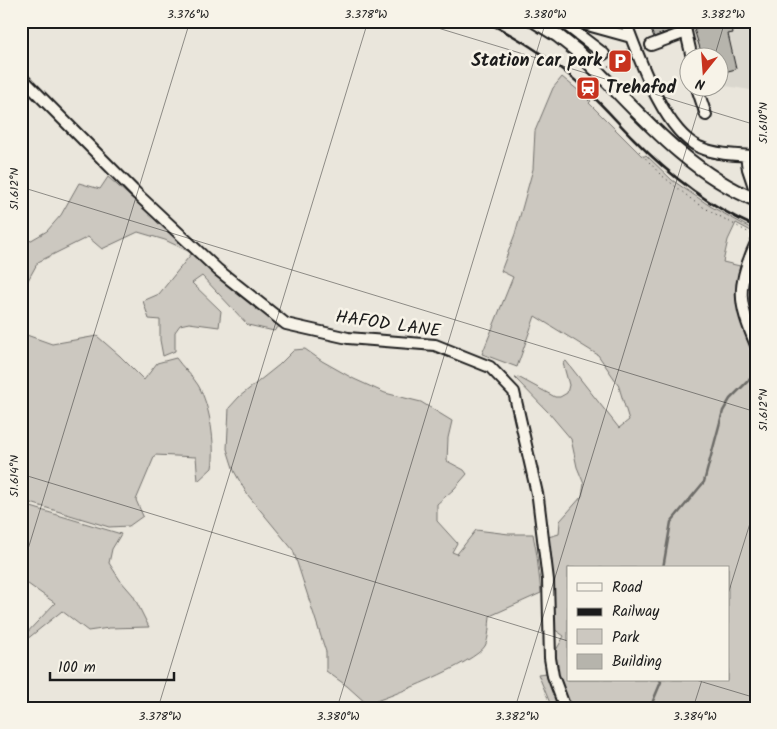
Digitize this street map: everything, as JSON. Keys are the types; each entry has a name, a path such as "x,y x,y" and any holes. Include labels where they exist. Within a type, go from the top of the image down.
{"main road":[{"path":"534,21 558,36 577,52 688,161 720,182 752,196"}],"street":[{"path":"569,21 566,25 604,54"},
{"path":"573,21 629,33"},
{"path":"598,21 629,33 659,100 678,131 688,140 699,147 717,153 751,156 748,169 752,196"},
{"path":"651,45 696,21"},
{"path":"684,26 690,48"},
{"name":"HAFOD LANE","path":"21,76 136,193 218,270 286,324 348,338 435,346 490,367 514,392 538,498 548,580 550,658 553,676 565,708"},
{"path":"700,98 706,115"},
{"path":"756,243 748,261 741,293 741,305 756,345"}],"path":[{"path":"605,69 629,33"},
{"path":"581,92 590,102"},
{"path":"639,151 660,174 696,203 756,236"}],"shaded area":[{"path":"706,21 756,21 756,91 730,87 730,48 697,48 691,27"}],"green space":[{"path":"562,77 591,101 589,103 643,157 646,155 672,180 710,206 752,229 751,231 736,223 728,240 723,262 740,266 739,282 746,333 756,352 756,708 567,708 560,691 554,654 564,636 551,627 548,537 559,534 560,521 582,496 584,484 577,467 571,439 515,378 518,377 555,397 560,397 567,393 569,385 563,363 566,361 619,428 629,420 618,384 598,355 535,316 517,367 482,354 513,277 501,271 515,234 533,169 535,131 553,88"},
{"path":"108,177 180,241 282,324 274,331 248,325 202,276 192,283 221,311 219,327 189,323 180,325 175,332 175,351 163,356 160,340 160,320 149,319 143,301 159,294 192,253 165,240 138,232 102,249 88,237 38,262 21,293 21,246 47,231 61,215 79,183 100,189"},
{"path":"21,333 52,344 97,336 144,380 157,363 176,358 198,385 206,403 211,425 212,468 198,481 196,457 155,455 136,500 143,516 129,526 109,527 21,500"},
{"path":"305,349 354,379 385,393 421,402 452,421 448,438 447,461 464,470 467,474 437,504 437,521 457,543 452,552 457,554 476,530 509,534 533,534 537,556 541,593 490,616 486,643 478,653 430,679 367,704 326,671 326,652 293,550 247,494 234,471 227,449 229,408 239,397 279,365 294,350"},
{"path":"21,504 121,534 112,549 109,563 133,595 149,627 109,628 88,631 62,611 21,644 21,639 55,603 21,579"},
{"path":"547,673 560,708 552,708 538,674"}],"building":[{"path":"647,21 675,21 677,28 654,37"},
{"path":"715,21 730,21 733,33 728,34 736,69 730,70 730,48 700,48 694,29"}],"waterway":[{"path":"663,566 671,522 704,482 723,411 730,399 756,373"},
{"path":"650,708 661,682"}],"railway":[{"path":"484,21 539,52 564,71 600,103 647,152 675,177 705,199 738,219 756,227"}],"place":[{"name":"Station car park","path":"620,61"},
{"name":"Trehafod","path":"588,88"}]}
